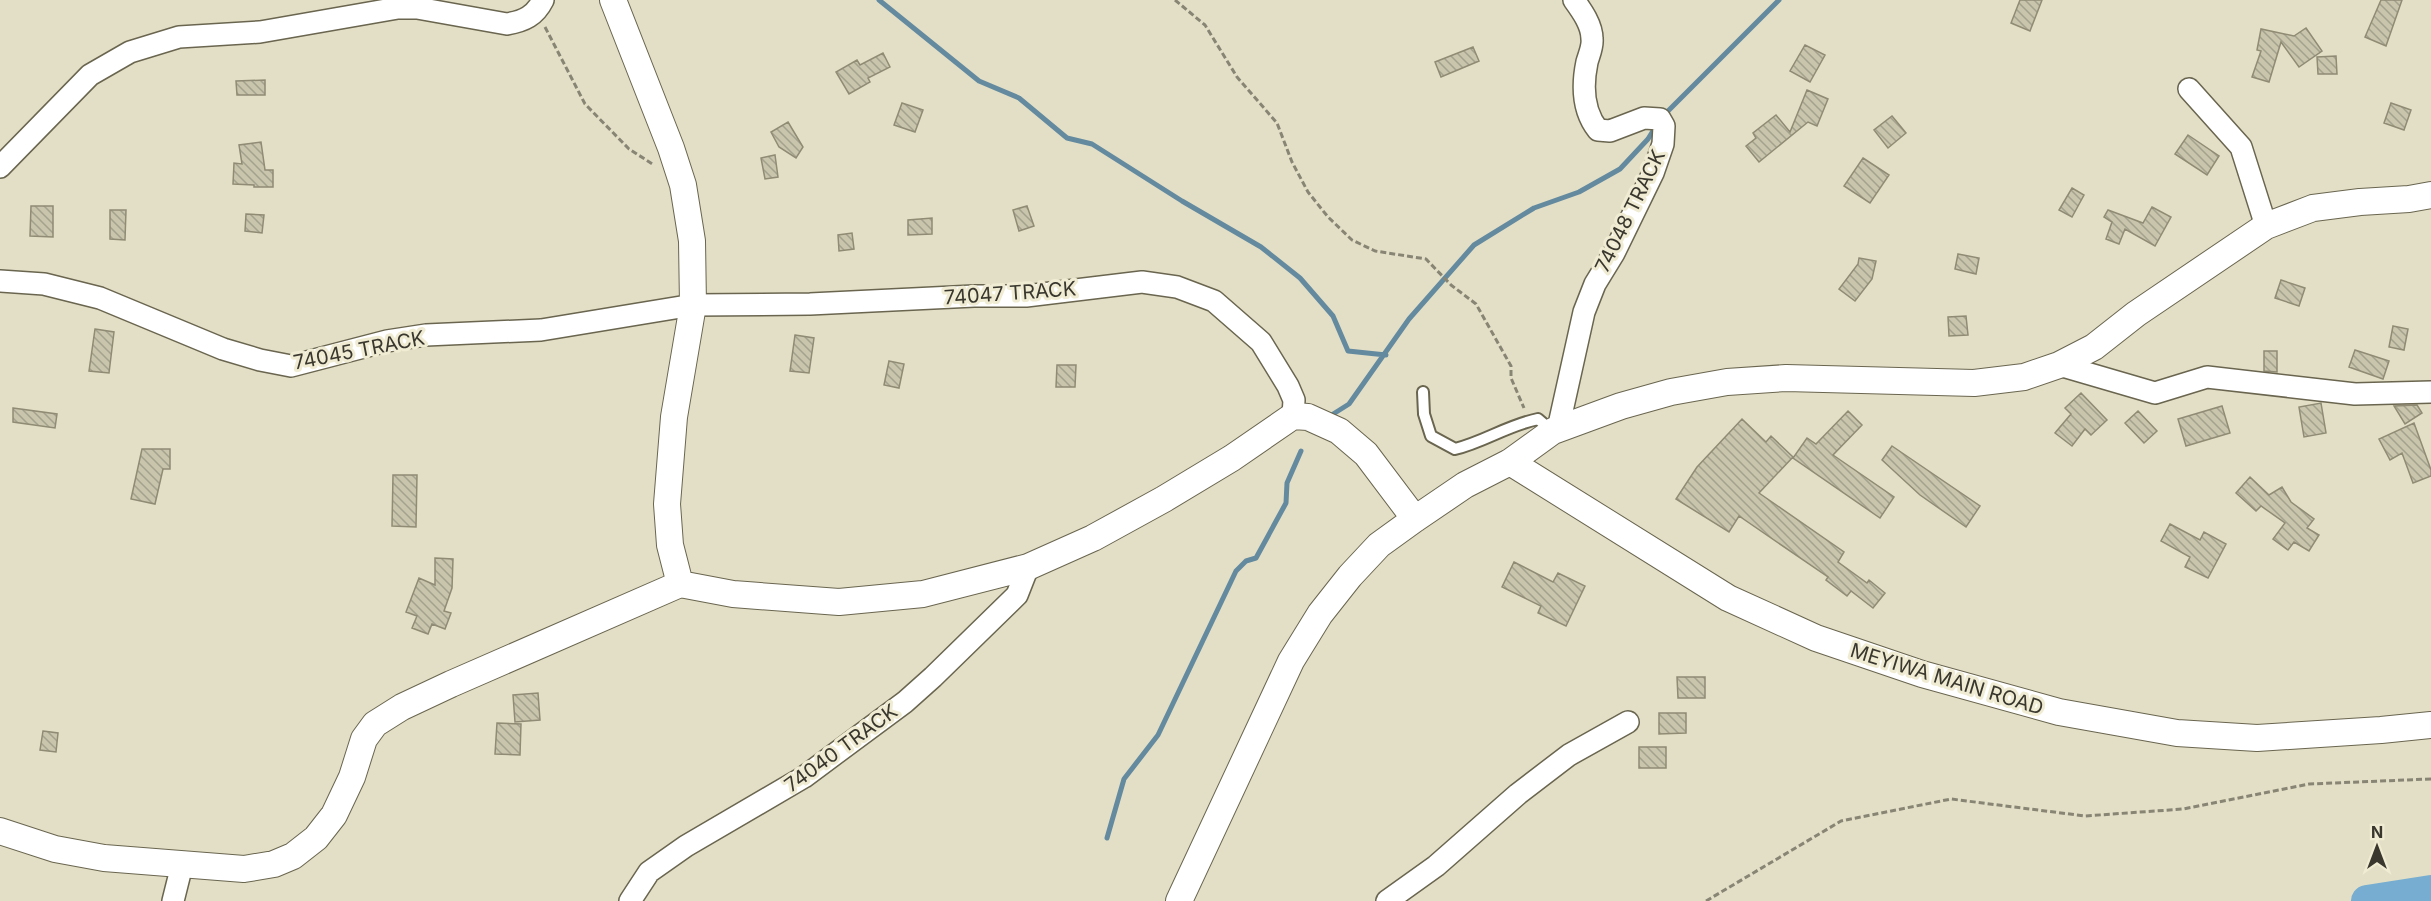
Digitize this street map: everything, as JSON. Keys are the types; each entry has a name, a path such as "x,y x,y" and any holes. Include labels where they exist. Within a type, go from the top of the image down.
{"street":[{"path":"613,0 640,63 683,185 692,241 693,305 674,417 667,504 670,544 680,584"},
{"name":"74048 TRACK","path":"1556,430 1588,303 1595,284 1614,253 1653,173 1664,134 1660,119 1644,118 1610,131 1598,130 1590,119 1586,110 1585,73 1593,39 1588,23 1574,0"},
{"path":"0,167 90,75 130,52 179,37 260,32 398,8 417,8 507,24 522,21 540,6"},
{"path":"2189,88 2241,147 2266,226"},
{"path":"1179,901 1291,661 1320,614 1350,576 1379,545 1415,519 1465,485 1510,462 1556,430 1631,403 1671,392 1727,382 1786,378 1974,383 2024,377 2059,365 2094,347 2136,314 2266,226 2313,208 2431,195"},
{"name":"74045 TRACK","path":"0,281 44,284 100,298 223,349 291,366 387,341 417,337 541,330 693,305"},
{"name":"74047 TRACK","path":"693,305 1026,296 1142,282 1177,287 1214,301 1261,342 1288,386 1301,416"},
{"path":"2059,365 2155,393 2207,376 2355,394 2431,392"},
{"path":"0,831 55,849 104,858 244,870 274,864 293,856 316,838 334,815 352,777 364,739 375,724 402,707 451,684 680,584 733,594 839,602 923,594 1028,567 1093,538 1164,499 1301,416 1339,431 1366,454 1415,519"},
{"name":"MEYIWA MAIN ROAD","path":"1510,462 1728,598 1816,638 1922,674 2059,712 2177,733 2257,738 2431,725"},
{"name":"74040 TRACK","path":"630,901 649,872 686,846 804,777 905,702 1017,595 1028,567"},
{"path":"1388,901 1436,866 1518,794 1569,754 1628,722"},
{"path":"173,901 182,865"}],"lane":[{"path":"1423,392 1424,414 1431,436 1455,449 1476,444 1516,424 1538,419 1556,430"}],"path":[{"path":"1175,0 1205,25 1237,77 1277,123 1292,162 1308,192 1328,217 1352,240 1375,251 1426,259 1451,285 1476,303 1511,366 1511,378 1529,421"},
{"path":"540,6 585,104 629,149 656,167"},
{"path":"1706,901 1841,821 1951,799 2085,816 2183,809 2309,784 2431,779"}],"building":[{"path":"2020,0 2042,0 2030,31 2011,23"},
{"path":"2381,0 2402,0 2386,46 2365,37"},
{"path":"2306,28 2322,51 2299,67 2281,42 2269,82 2252,77 2261,51 2257,50 2261,29 2294,36"},
{"path":"1805,45 1825,55 1810,82 1790,71"},
{"path":"1473,47 1479,61 1441,77 1435,62"},
{"path":"883,53 890,67 868,78 870,82 849,94 836,72 857,60 860,65"},
{"path":"2336,56 2337,74 2318,74 2317,57"},
{"path":"265,80 265,95 237,95 236,81"},
{"path":"1807,90 1828,99 1817,126 1808,122 1759,162 1746,146 1756,138 1753,133 1776,115 1790,132"},
{"path":"902,103 923,110 915,132 894,125"},
{"path":"2391,103 2411,110 2404,130 2384,123"},
{"path":"1892,116 1906,133 1888,148 1874,130"},
{"path":"788,122 803,147 796,158 779,147 771,132"},
{"path":"2188,135 2219,156 2207,175 2175,154"},
{"path":"261,142 265,170 273,170 273,187 233,184 234,163 242,164 239,145"},
{"path":"775,155 778,177 765,179 761,158"},
{"path":"1863,158 1889,175 1870,203 1844,186"},
{"path":"2072,188 2084,195 2072,217 2059,210"},
{"path":"31,206 53,206 53,237 30,236"},
{"path":"1027,206 1034,226 1019,231 1013,210"},
{"path":"2152,207 2171,217 2155,246 2125,229 2119,244 2106,239 2112,222 2104,217 2108,210 2143,223"},
{"path":"110,210 126,210 125,240 110,239"},
{"path":"246,214 264,215 262,233 245,231"},
{"path":"932,218 932,234 908,235 908,220"},
{"path":"852,233 854,249 839,251 838,235"},
{"path":"1958,254 1979,258 1976,274 1955,269"},
{"path":"1859,258 1876,261 1872,279 1855,301 1839,289 1858,264"},
{"path":"2281,280 2305,288 2299,306 2275,298"},
{"path":"1966,316 1968,335 1949,336 1948,317"},
{"path":"2393,326 2408,329 2404,350 2389,347"},
{"path":"95,329 114,332 109,373 89,371"},
{"path":"795,335 814,338 809,373 790,371"},
{"path":"2355,350 2389,361 2383,379 2349,367"},
{"path":"2264,351 2277,351 2277,372 2264,371"},
{"path":"889,361 904,364 899,388 884,385"},
{"path":"1057,365 1076,365 1075,387 1056,387"},
{"path":"2081,393 2107,420 2091,435 2085,429 2072,446 2055,433 2071,414 2065,408"},
{"path":"2321,403 2326,433 2304,437 2299,407"},
{"path":"2417,405 2422,413 2405,424 2394,406"},
{"path":"2222,406 2230,433 2186,446 2178,419"},
{"path":"13,408 57,414 55,428 13,422"},
{"path":"1848,411 1862,425 1833,455 1894,497 1880,518 1793,458 1807,438 1816,444"},
{"path":"2138,411 2157,431 2144,443 2125,423"},
{"path":"1742,419 1766,442 1771,436 1793,457 1759,493 1844,552 1838,562 1867,583 1869,580 1885,593 1873,608 1851,591 1847,596 1826,580 1828,577 1739,516 1729,532 1676,499 1697,467"},
{"path":"2414,423 2431,470 2431,476 2413,483 2402,453 2390,460 2379,439"},
{"path":"1892,446 1980,506 1966,527 1920,495 1882,460"},
{"path":"142,449 170,449 170,469 163,469 155,504 131,499"},
{"path":"393,475 417,475 416,527 392,526"},
{"path":"2250,477 2269,495 2282,487 2291,502 2314,519 2307,528 2319,535 2309,551 2294,542 2288,550 2273,539 2285,523 2261,506 2256,511 2236,493"},
{"path":"2170,524 2200,540 2204,532 2226,544 2208,578 2185,567 2190,557 2161,541"},
{"path":"435,558 453,559 452,588 444,611 451,613 445,629 432,624 428,634 412,628 417,616 406,612 419,578 435,585"},
{"path":"1514,562 1553,582 1558,573 1585,586 1566,626 1538,613 1541,606 1502,587"},
{"path":"1677,677 1705,677 1705,698 1678,698"},
{"path":"538,693 540,720 515,722 513,695"},
{"path":"1659,713 1686,713 1686,733 1659,734"},
{"path":"497,723 521,724 520,755 495,754"},
{"path":"43,731 58,733 56,752 40,750"},
{"path":"1639,747 1666,747 1666,768 1639,768"}],"waterway":[{"path":"879,0 979,81 1019,98 1067,138 1092,144 1182,201 1261,247 1300,278 1333,316 1348,351 1386,355"},
{"path":"1663,116 1779,0"},
{"path":"1330,416 1349,404 1409,319 1474,245 1534,208 1579,192 1620,169 1648,139 1656,126"},
{"path":"1107,838 1124,779 1158,735 1236,571 1246,561 1256,558 1286,503 1287,483 1301,451"},
{"path":"2367,901 2431,891"}]}
